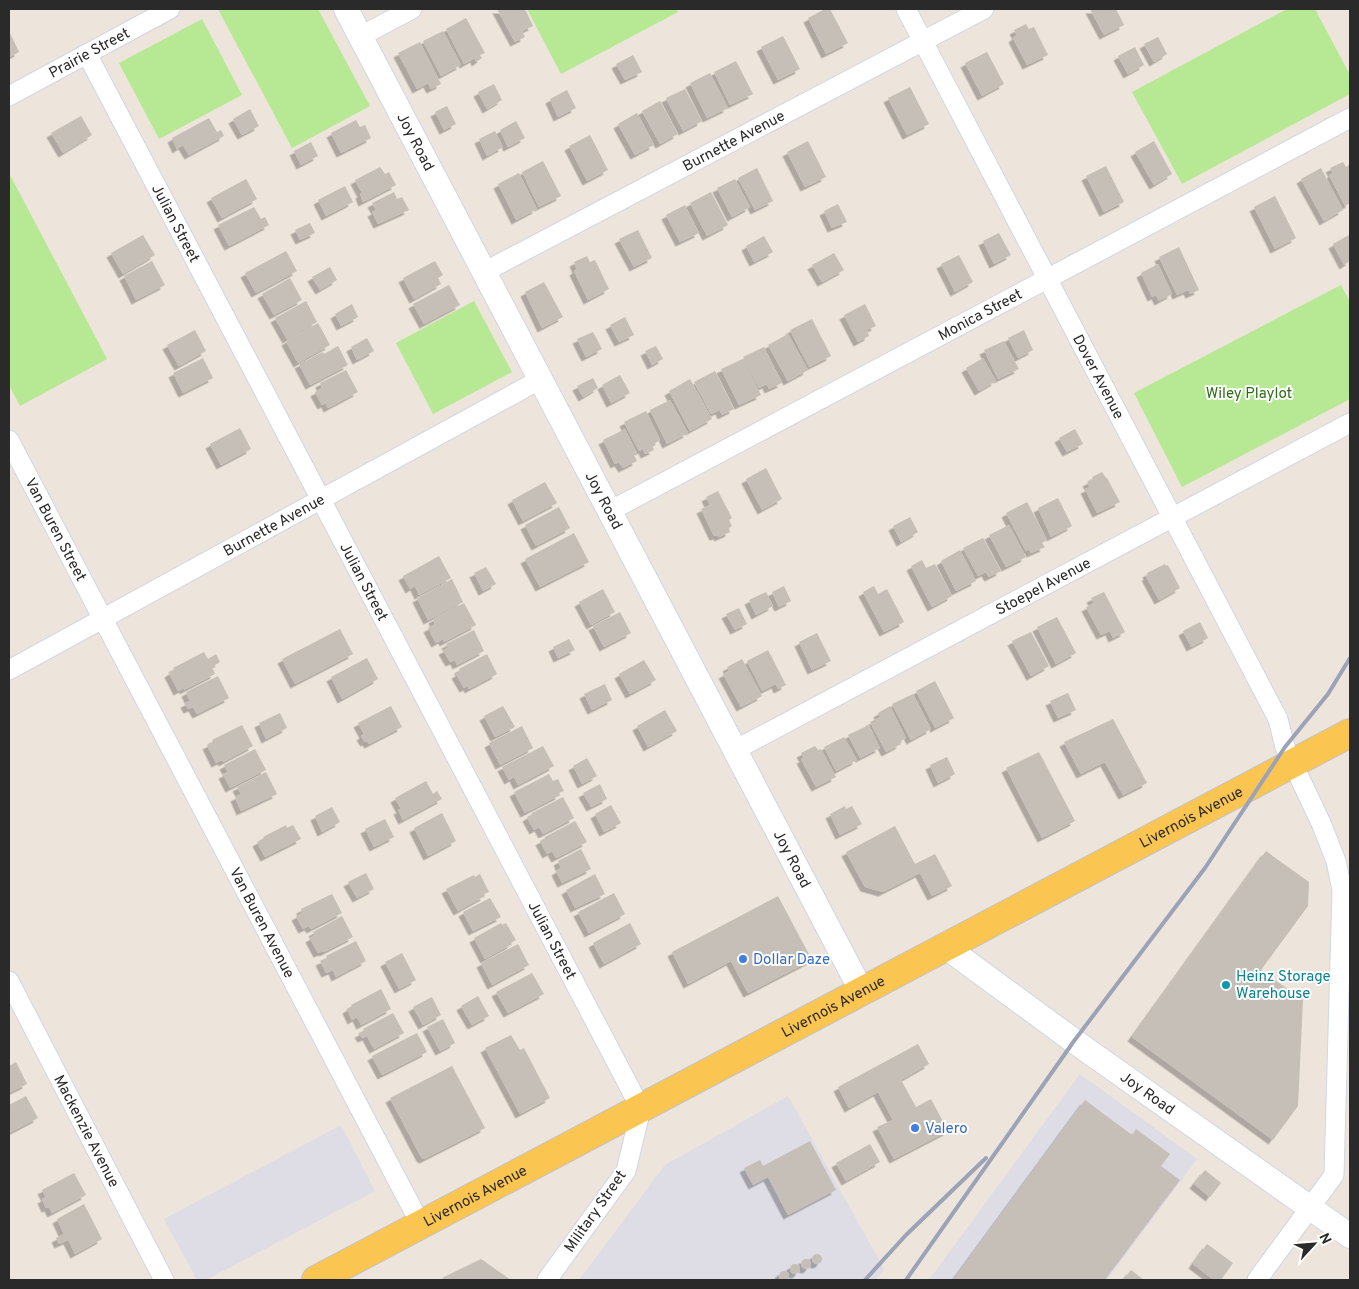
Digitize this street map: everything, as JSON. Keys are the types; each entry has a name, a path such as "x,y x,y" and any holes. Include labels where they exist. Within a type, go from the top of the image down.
{"main road":[{"name":"Livernois Avenue","path":"316,1280 946,948 1289,755 1350,733"}],"street":[{"name":"Prairie Street","path":"9,96 170,9"},
{"name":"Joy Road","path":"346,9 862,992"},
{"path":"360,36 412,9"},
{"name":"Dover Avenue","path":"906,9 1278,719 1289,755 1321,823 1336,861 1346,890 1342,1175"},
{"name":"Burnette Avenue","path":"484,272 984,9"},
{"name":"Julian Street","path":"88,54 641,1109"},
{"name":"Monica Street","path":"610,511 1350,118"},
{"name":"Burnette Avenue","path":"9,670 541,379"},
{"name":"Stoepel Avenue","path":"735,750 1350,423"},
{"name":"Van Buren Street","path":"9,440 103,619"},
{"name":"Van Buren Avenue","path":"103,619 422,1225"},
{"name":"Joy Road","path":"946,948 1350,1236"},
{"name":"Mackenzie Avenue","path":"9,981 164,1280"},
{"name":"Military Street","path":"547,1280 626,1171 641,1109"},
{"path":"1257,1280 1311,1208 1342,1175"}],"shaded area":[{"path":"1080,1074 1197,1159 1107,1280 929,1280"},
{"path":"788,1096 884,1269 876,1280 579,1280 665,1165"},
{"path":"341,1125 375,1191 206,1280 197,1280 164,1219"}],"green space":[{"path":"218,9 318,9 370,106 292,148"},
{"path":"527,9 676,9 678,12 561,74"},
{"path":"1287,9 1315,9 1350,75 1350,94 1182,184 1132,92"},
{"path":"202,19 242,95 159,139 119,63"},
{"path":"9,173 107,359 20,406 9,385"},
{"name":"Wiley Playlot","path":"1341,285 1350,302 1350,399 1182,487 1134,393"},
{"path":"474,301 512,372 433,414 396,343"}],"building":[{"path":"497,9 525,9 533,26 522,31 525,37 515,42"},
{"path":"825,9 830,9 848,43 826,54 808,18"},
{"path":"1090,9 1116,9 1124,25 1104,35"},
{"path":"466,18 485,53 480,55 482,58 476,62 475,58 464,64 446,29"},
{"path":"1026,24 1029,29 1034,27 1048,55 1027,65 1013,38 1017,35 1014,30"},
{"path":"9,31 19,52 9,57"},
{"path":"443,31 461,65 441,76 423,41"},
{"path":"783,36 800,69 778,80 761,47"},
{"path":"1158,37 1167,54 1154,62 1144,44"},
{"path":"420,42 441,84 431,89 428,83 417,89 398,53"},
{"path":"1135,47 1144,65 1128,74 1118,56"},
{"path":"987,52 1004,84 982,96 965,63"},
{"path":"633,55 642,72 625,80 616,64"},
{"path":"736,61 753,94 730,105 714,72"},
{"path":"710,73 728,108 707,118 690,83"},
{"path":"494,84 502,100 487,109 478,92"},
{"path":"910,87 929,124 907,135 888,98"},
{"path":"685,89 702,121 683,131 666,98"},
{"path":"567,90 576,108 558,117 550,99"},
{"path":"660,101 678,134 660,144 642,111"},
{"path":"447,106 456,124 444,130 435,112"},
{"path":"250,109 259,126 242,135 233,119"},
{"path":"637,113 654,145 635,155 618,124"},
{"path":"81,116 92,135 63,153 51,133"},
{"path":"209,118 217,132 221,130 224,136 189,155 183,145 177,149 172,138"},
{"path":"356,120 360,127 365,125 371,138 341,153 331,133"},
{"path":"516,121 525,138 508,147 500,130"},
{"path":"495,131 503,147 487,156 479,139"},
{"path":"590,135 608,170 587,181 569,146"},
{"path":"808,141 826,177 805,187 787,152"},
{"path":"1154,141 1172,174 1154,185 1135,152"},
{"path":"311,142 318,156 301,165 294,151"},
{"path":"543,161 561,196 539,207 522,172"},
{"path":"1343,162 1346,167 1349,165 1350,168 1350,203 1345,206 1329,175 1333,173 1330,168"},
{"path":"1106,166 1124,202 1104,212 1086,176"},
{"path":"380,167 385,174 389,172 396,185 363,202 360,194 362,193 355,180"},
{"path":"757,168 773,201 755,210 738,178"},
{"path":"1321,168 1343,210 1324,221 1301,179"},
{"path":"519,173 537,209 516,220 498,184"},
{"path":"246,179 257,199 222,218 211,198"},
{"path":"735,179 750,207 732,217 717,188"},
{"path":"345,186 353,202 326,216 318,200"},
{"path":"394,192 397,199 402,197 409,210 378,224 372,212 376,210 372,203"},
{"path":"711,192 728,225 707,236 690,203"},
{"path":"1275,196 1296,238 1275,249 1254,207"},
{"path":"838,204 847,222 832,228 824,211"},
{"path":"685,205 699,233 680,242 666,215"},
{"path":"254,207 261,219 265,217 269,225 229,246 218,225"},
{"path":"310,223 315,233 300,240 295,230"},
{"path":"638,230 652,258 634,267 619,239"},
{"path":"999,233 1011,255 994,264 983,241"},
{"path":"143,235 155,255 123,274 111,253"},
{"path":"1349,235 1350,261 1344,265 1333,244"},
{"path":"764,236 773,252 754,262 746,246"},
{"path":"1179,247 1199,290 1190,294 1188,290 1177,295 1159,257"},
{"path":"286,251 297,271 256,293 245,273"},
{"path":"834,253 844,270 822,282 812,265"},
{"path":"959,255 973,282 955,292 941,264"},
{"path":"587,256 590,262 595,260 609,289 588,300 574,271 577,269 574,262"},
{"path":"152,261 165,285 136,300 124,276"},
{"path":"435,261 443,275 438,278 441,284 414,299 403,278"},
{"path":"1158,264 1172,294 1159,301 1156,295 1152,297 1141,273"},
{"path":"330,267 337,280 320,290 312,277"},
{"path":"290,278 302,300 274,315 262,294"},
{"path":"544,282 563,317 542,328 525,292"},
{"path":"449,285 460,305 424,324 413,304"},
{"path":"306,301 317,322 287,339 275,318"},
{"path":"352,304 358,317 341,326 335,314"},
{"path":"865,304 876,326 867,330 869,336 858,342 844,315"},
{"path":"625,317 634,335 619,342 610,325"},
{"path":"812,319 831,356 809,367 790,330"},
{"path":"318,323 330,345 298,363 286,341"},
{"path":"195,330 206,351 179,366 167,345"},
{"path":"1024,330 1033,350 1018,358 1008,338"},
{"path":"593,332 602,349 586,357 577,339"},
{"path":"788,334 808,370 788,381 768,345"},
{"path":"367,338 374,351 357,360 351,347"},
{"path":"1004,341 1019,369 998,379 984,350"},
{"path":"338,346 348,365 310,385 299,364"},
{"path":"656,346 663,359 652,365 645,351"},
{"path":"764,347 782,383 769,389 767,384 759,388 743,357"},
{"path":"203,358 213,378 183,393 173,373"},
{"path":"983,358 996,381 979,391 966,368"},
{"path":"743,359 761,395 739,405 721,369"},
{"path":"346,370 358,392 328,408 326,403 322,405 315,392 322,388 320,383"},
{"path":"715,371 734,409 722,415 720,410 711,414 694,382"},
{"path":"620,375 630,393 611,403 602,385"},
{"path":"593,378 598,388 583,397 577,386"},
{"path":"690,379 712,419 690,431 669,391"},
{"path":"670,400 688,433 667,444 650,410"},
{"path":"646,411 660,440 652,445 654,450 645,454 643,449 639,451 624,422"},
{"path":"240,428 251,449 221,465 210,444"},
{"path":"625,429 637,453 634,455 637,461 623,468 619,462 615,464 603,440"},
{"path":"1075,429 1083,444 1067,452 1059,438"},
{"path":"766,468 782,499 762,510 746,479"},
{"path":"1102,472 1120,502 1097,513 1085,489 1090,487 1087,482 1093,479 1092,477"},
{"path":"545,482 557,503 523,521 512,500"},
{"path":"718,491 732,518 729,520 732,526 729,528 730,532 719,537 718,535 714,536 701,509 710,505 706,497"},
{"path":"1058,498 1072,526 1051,537 1038,508"},
{"path":"1027,502 1047,540 1042,543 1045,547 1031,553 1029,549 1026,551 1006,513"},
{"path":"559,507 570,528 536,546 525,525"},
{"path":"910,517 918,532 901,542 893,526"},
{"path":"1009,525 1026,557 1006,567 989,535"},
{"path":"574,533 589,562 540,587 525,559"},
{"path":"983,538 1001,571 989,577 986,572 978,576 963,548"},
{"path":"960,550 976,581 956,591 941,561"},
{"path":"439,556 451,578 419,595 415,586 410,589 403,576"},
{"path":"922,560 926,568 935,564 952,596 932,607 911,566"},
{"path":"1165,564 1166,566 1168,565 1180,588 1159,600 1146,576 1148,576 1147,573"},
{"path":"486,567 496,584 483,591 474,573"},
{"path":"452,579 463,602 428,620 417,598"},
{"path":"784,586 791,601 779,607 772,592"},
{"path":"874,586 878,594 887,589 904,622 884,632 863,592"},
{"path":"603,589 615,612 591,625 579,602"},
{"path":"766,592 773,606 756,615 749,600"},
{"path":"1104,592 1125,632 1113,638 1110,631 1101,635 1086,607 1094,603 1091,598"},
{"path":"464,603 476,625 444,642 443,639 436,643 428,628 435,624 433,619"},
{"path":"739,608 747,624 735,630 726,614"},
{"path":"620,612 631,633 604,647 593,626"},
{"path":"1057,617 1076,653 1056,664 1037,627"},
{"path":"1200,622 1208,638 1191,647 1183,631"},
{"path":"340,629 353,654 295,684 282,659"},
{"path":"474,630 484,651 457,665 455,660 450,662 443,650 448,648 446,644"},
{"path":"1031,632 1049,666 1031,676 1012,641"},
{"path":"817,633 831,661 812,670 799,642"},
{"path":"569,639 575,650 558,658 553,647"},
{"path":"768,650 786,685 778,689 776,684 762,691 747,661"},
{"path":"204,652 208,659 216,654 220,662 212,667 215,674 184,690 184,688 178,691 169,673 174,670 173,668"},
{"path":"487,654 497,674 469,689 468,686 464,688 456,674 460,672 459,669"},
{"path":"367,658 378,679 342,699 331,677"},
{"path":"742,659 762,696 741,707 723,674 729,671 727,667"},
{"path":"644,660 656,680 630,694 619,674"},
{"path":"218,676 229,698 197,714 193,707 188,709 185,703 190,701 186,692"},
{"path":"935,681 954,718 935,728 916,691"},
{"path":"605,684 612,700 592,710 584,694"},
{"path":"1068,693 1076,710 1058,718 1050,701"},
{"path":"913,694 931,729 911,740 892,704"},
{"path":"391,706 402,727 369,744 367,741 365,742 361,736 364,734 358,723"},
{"path":"503,706 515,727 495,737 484,716"},
{"path":"890,706 906,738 899,742 901,744 886,752 870,722 880,717 878,713"},
{"path":"665,710 677,731 648,747 637,726"},
{"path":"280,713 287,728 266,739 259,723"},
{"path":"1113,719 1147,783 1123,795 1105,762 1081,774 1064,742"},
{"path":"242,725 253,746 223,762 222,760 216,763 207,745 213,742 212,740"},
{"path":"869,725 880,748 860,758 848,735"},
{"path":"522,726 533,748 500,765 489,743"},
{"path":"844,737 857,760 836,771 824,747"},
{"path":"543,746 554,766 518,785 514,777 509,780 502,767"},
{"path":"815,746 818,750 821,749 836,777 816,787 801,759 804,758 801,753"},
{"path":"255,749 266,770 230,788 223,774 228,772 224,765"},
{"path":"1039,752 1075,821 1042,838 1006,768"},
{"path":"947,757 955,774 938,783 930,765"},
{"path":"587,758 597,776 582,784 573,766"},
{"path":"266,772 277,794 241,811 235,797 241,794 237,787"},
{"path":"549,774 553,781 558,779 564,791 559,793 560,795 525,813 514,792"},
{"path":"426,781 433,794 437,791 442,799 403,820 398,810 401,809 395,798"},
{"path":"600,784 607,799 591,807 583,793"},
{"path":"563,797 574,818 543,834 539,827 534,830 527,817"},
{"path":"611,805 621,823 604,832 595,814"},
{"path":"845,806 846,809 852,806 862,824 840,835 830,814"},
{"path":"332,807 340,822 322,832 315,816"},
{"path":"442,813 456,841 428,856 414,828"},
{"path":"385,819 394,837 374,847 365,829"},
{"path":"575,821 587,842 556,858 552,851 547,854 540,841"},
{"path":"286,825 287,828 293,825 301,839 265,857 257,842"},
{"path":"895,826 915,864 935,854 952,886 932,896 920,873 883,892 865,887 846,852"},
{"path":"581,849 591,869 562,883 556,871 561,868 558,861"},
{"name":"Heinz Storage Warehouse","path":"1266,851 1309,882 1308,906 1261,970 1303,1000 1298,1106 1273,1140 1132,1037"},
{"path":"366,873 374,889 357,898 348,882"},
{"path":"480,874 489,892 458,911 446,889 474,875 475,877"},
{"path":"595,874 605,894 575,908 566,890"},
{"path":"614,893 625,914 589,933 578,912"},
{"path":"332,894 342,913 311,929 309,926 303,929 296,916 302,913 301,909"},
{"path":"778,896 812,960 748,993 731,961 688,984 672,952"},
{"path":"490,898 501,917 473,931 463,912"},
{"path":"342,916 353,937 324,952 318,953 310,938 315,935 313,932"},
{"path":"501,923 502,925 506,923 516,940 485,959 474,938"},
{"path":"630,923 641,944 604,964 593,943"},
{"path":"356,941 366,961 336,977 333,970 326,973 320,961"},
{"path":"518,944 529,965 492,985 481,963"},
{"path":"402,953 416,980 399,989 385,962"},
{"path":"532,973 544,994 508,1013 496,992"},
{"path":"381,989 391,1009 361,1025 357,1017 352,1020 347,1009"},
{"path":"478,996 489,1016 472,1025 461,1006"},
{"path":"432,997 441,1015 423,1025 413,1007"},
{"path":"393,1013 404,1033 374,1049 367,1036 362,1038 359,1033"},
{"path":"443,1019 455,1043 440,1051 427,1027"},
{"path":"417,1033 427,1052 382,1075 372,1056"},
{"path":"511,1035 520,1050 524,1048 550,1098 520,1114 485,1048"},
{"path":"918,1044 929,1064 901,1080 916,1107 931,1099 948,1131 894,1159 877,1127 893,1120 878,1092 849,1108 838,1087"},
{"path":"16,1062 27,1084 9,1093 9,1066"},
{"path":"452,1066 485,1128 424,1159 421,1157 390,1098"},
{"path":"26,1096 38,1118 9,1133 9,1105"},
{"path":"1085,1100 1132,1135 1136,1129 1170,1154 1161,1166 1180,1180 1105,1280 953,1280"},
{"path":"810,1141 836,1190 788,1215 768,1177 753,1185 744,1168 760,1160 763,1166"},
{"path":"870,1144 880,1162 846,1181 836,1163"},
{"path":"1205,1170 1221,1183 1210,1197 1194,1184"},
{"path":"74,1173 86,1195 52,1213 49,1207 46,1208 42,1199 46,1197 42,1190"},
{"path":"84,1204 102,1239 75,1254 68,1240 59,1244 56,1238 64,1234 57,1219"},
{"path":"1207,1244 1233,1263 1221,1280 1214,1280 1193,1264"},
{"path":"815,1254 819,1254 822,1259 821,1263 815,1264 812,1261 812,1257"},
{"path":"481,1259 511,1280 441,1280 444,1277"},
{"path":"804,1259 808,1259 811,1264 810,1268 804,1269 801,1266 801,1262"},
{"path":"793,1264 797,1264 800,1269 799,1273 793,1274 790,1271 790,1267"},
{"path":"1131,1270 1144,1280 1123,1280"},
{"path":"782,1271 786,1271 789,1276 788,1280 782,1281 779,1278 779,1274"}],"railway":[{"path":"906,1280 1074,1041 1205,868 1285,747 1328,694 1350,658"},
{"path":"865,1280 906,1235 986,1158"}],"place":[{"name":"Dollar Daze","path":"743,959"},
{"name":"Heinz Storage Warehouse","path":"1226,985"},
{"name":"Valero","path":"915,1128"}]}
